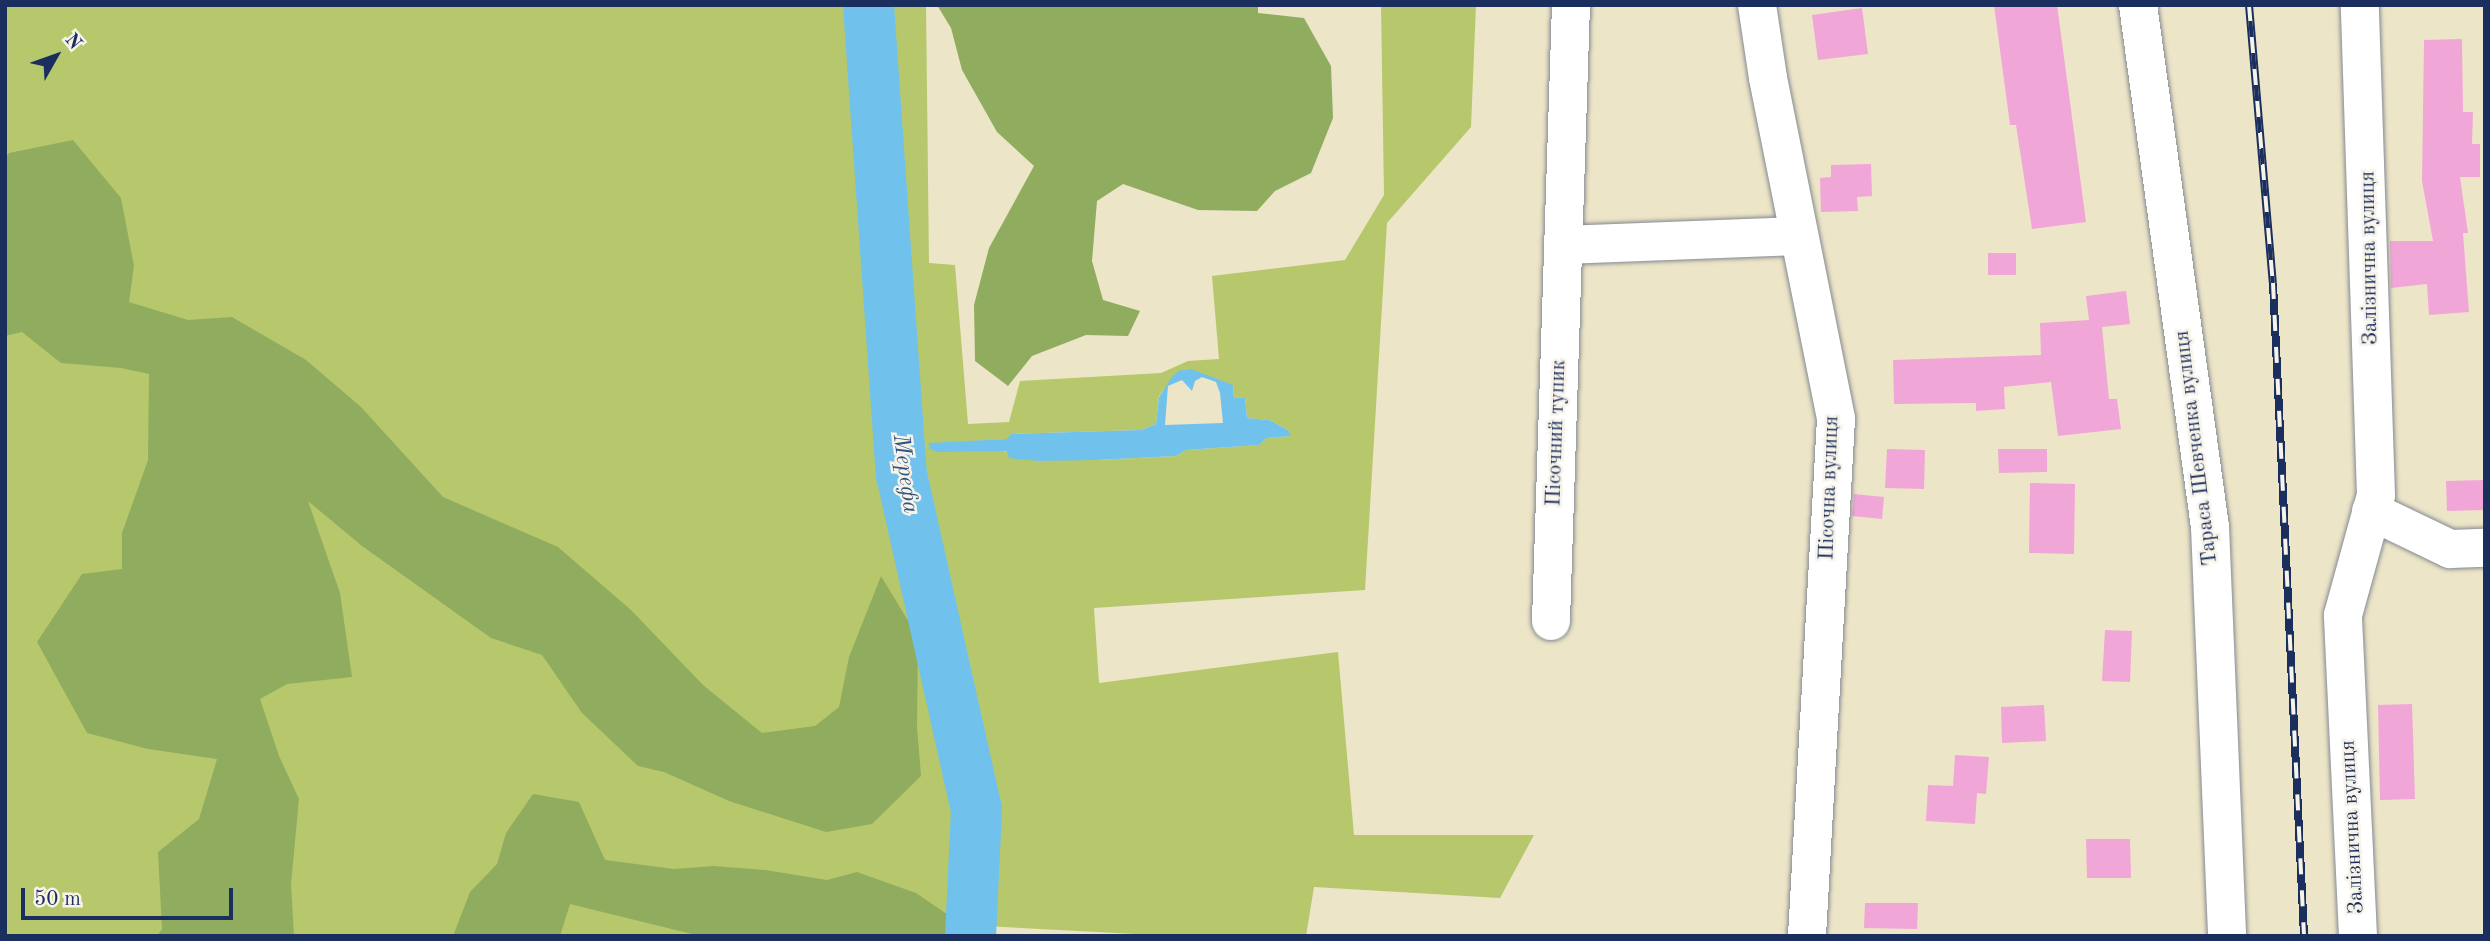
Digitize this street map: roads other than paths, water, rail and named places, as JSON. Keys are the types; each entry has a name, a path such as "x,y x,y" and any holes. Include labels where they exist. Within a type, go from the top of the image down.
{"street":[{"name":"Пісочний тупик","path":"1551,621 1571,5"},
{"name":"Пісочна вулиця","path":"1757,5 1768,78 1836,419 1807,936"},
{"name":"Тараса Шевченка вулиця","path":"2138,5 2210,527 2227,936"},
{"name":"Залізнична вулиця","path":"2358,936 2343,615 2376,495 2368,170 2360,5"},
{"path":"1563,245 1799,236"},
{"path":"2371,511 2450,549 2485,548"}],"water":[{"path":"1191,369 1233,385 1234,398 1245,397 1247,418 1269,420 1288,430 1291,436 1267,438 1259,445 1186,450 1176,456 1096,460 1039,461 1009,458 1007,451 938,452 929,449 929,443 1007,439 1011,434 1141,430 1156,424 1159,397 1178,371","holes":["1202,377 1216,382 1223,423 1165,425 1168,386 1182,380 1192,391 1195,381"]}],"waterway":[{"name":"Мерефа","path":"868,5 901,474 976,809 970,936"}],"railway":[{"path":"2249,5 2273,283 2304,936"}]}
